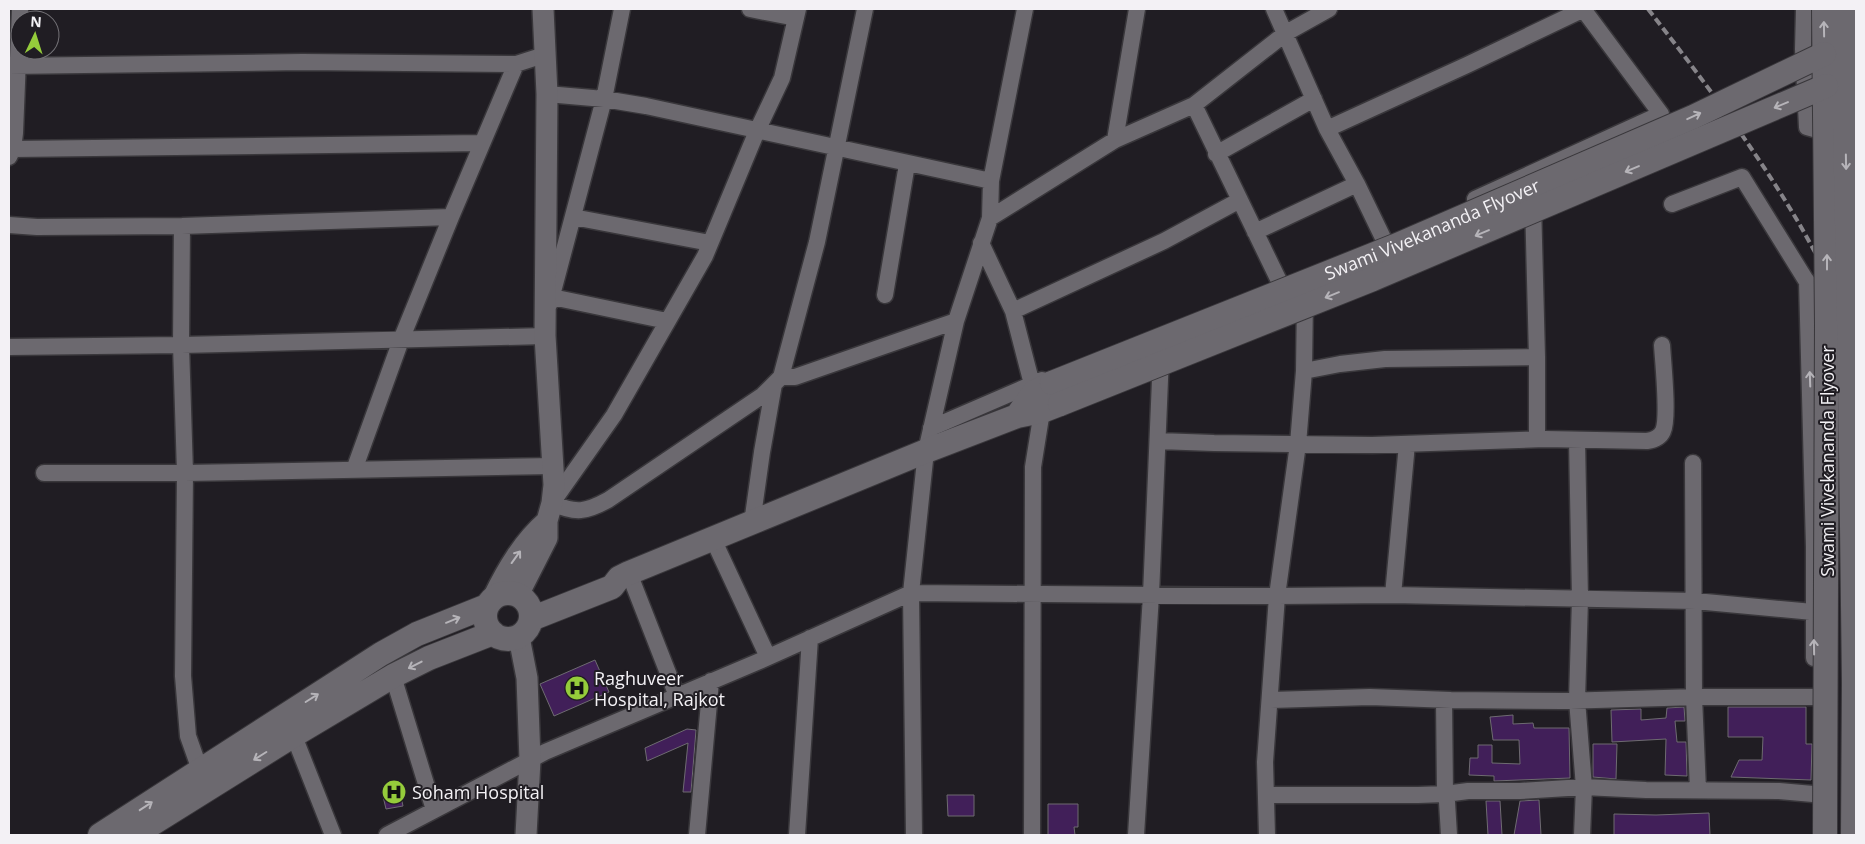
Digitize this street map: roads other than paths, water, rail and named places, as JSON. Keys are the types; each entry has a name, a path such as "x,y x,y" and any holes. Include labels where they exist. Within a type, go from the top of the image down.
{"main road":[{"name":"Swami Vivekananda Flyover","path":"1824,9 1834,52 1854,692 1853,835"},
{"name":"Swami Vivekananda Flyover","path":"1834,52 1845,9"},
{"name":"Swami Vivekananda Flyover","path":"1044,395 1395,246 1693,116 1834,52"},
{"name":"Swami Vivekananda Flyover","path":"1044,395 1372,279 1835,85"},
{"name":"Swami Vivekananda Flyover","path":"1825,835 1835,85"},
{"path":"490,602 484,618 488,629 496,636 507,639 525,615 612,587 624,576 713,538 1017,416 1044,395"},
{"path":"134,835 289,725 381,654 417,634 490,602 503,592 514,593 525,615"},
{"path":"104,834 200,770 429,658 493,633"}],"street":[{"path":"20,9 13,66 15,133 11,153 482,143"},
{"path":"526,835 530,760 525,615 547,538 553,466 545,330 547,94 543,9"},
{"path":"545,330 552,296 604,99 622,9"},
{"path":"490,602 507,569 550,512 614,415 705,256 757,131 782,78 797,13 750,9"},
{"path":"752,523 762,452 778,380 817,242 865,9"},
{"path":"914,835 911,593 926,451 956,321 990,218 991,181 1024,9"},
{"path":"1115,140 1138,9"},
{"path":"1274,9 1327,129 1357,184 1384,240"},
{"path":"990,218 1115,140 1194,105 1286,33 1329,9"},
{"path":"932,428 1044,395 1162,331 1384,240 1661,114 1583,9 1327,129"},
{"path":"1804,9 1803,49 1807,127 1832,133 1856,126"},
{"path":"13,66 302,62 516,64 544,56"},
{"path":"354,470 401,340 451,216 516,64"},
{"path":"547,94 604,99 646,106 991,181"},
{"path":"1217,154 1314,99"},
{"path":"1194,105 1280,283"},
{"path":"885,295 907,164"},
{"path":"1532,173 1537,357 1537,439"},
{"path":"1672,204 1742,177 1807,281 1856,372"},
{"path":"1255,232 1357,184"},
{"path":"1013,311 1164,241 1240,200"},
{"path":"9,224 38,227 182,226 451,216"},
{"path":"573,216 710,243"},
{"path":"182,226 181,346 185,473 183,676 188,736 200,770"},
{"path":"982,243 1013,311 1044,395 1033,467 1032,835"},
{"path":"1267,835 1265,762 1271,700 1277,596 1298,444 1304,371 1306,272"},
{"path":"1807,281 1814,547 1814,835"},
{"path":"552,296 667,321"},
{"path":"550,512 566,510 579,512 594,508 608,500 763,395 778,380 795,377 956,321"},
{"path":"9,348 181,346 401,340 545,330"},
{"path":"1136,835 1151,595 1162,331"},
{"path":"1158,441 1407,444 1537,439 1655,440 1664,429 1665,416 1662,345"},
{"path":"1304,371 1340,364 1385,359 1537,357"},
{"path":"1577,440 1580,599 1578,700 1584,787 1582,835"},
{"path":"1393,595 1407,444"},
{"path":"1693,463 1694,697 1698,790"},
{"path":"44,472 185,473 553,466"},
{"path":"713,538 768,657"},
{"path":"624,576 677,696"},
{"path":"387,835 545,752 768,657 911,593 1393,595 1695,602 1814,612"},
{"path":"796,835 810,638"},
{"path":"394,676 434,810"},
{"path":"697,835 712,681"},
{"path":"1271,700 1370,697 1444,700 1578,700 1694,697 1815,697"},
{"path":"1444,700 1445,794 1448,835"},
{"path":"289,725 333,835"},
{"path":"1266,795 1445,794 1468,791 1520,791 1584,787 1779,791 1813,794"}],"railway":[{"path":"1648,9 1707,86 1763,165 1805,234 1856,330"}],"place":[{"name":"Raghuveer Hospital, Rajkot","path":"577,688"},
{"name":"Soham Hospital","path":"394,792"}]}
